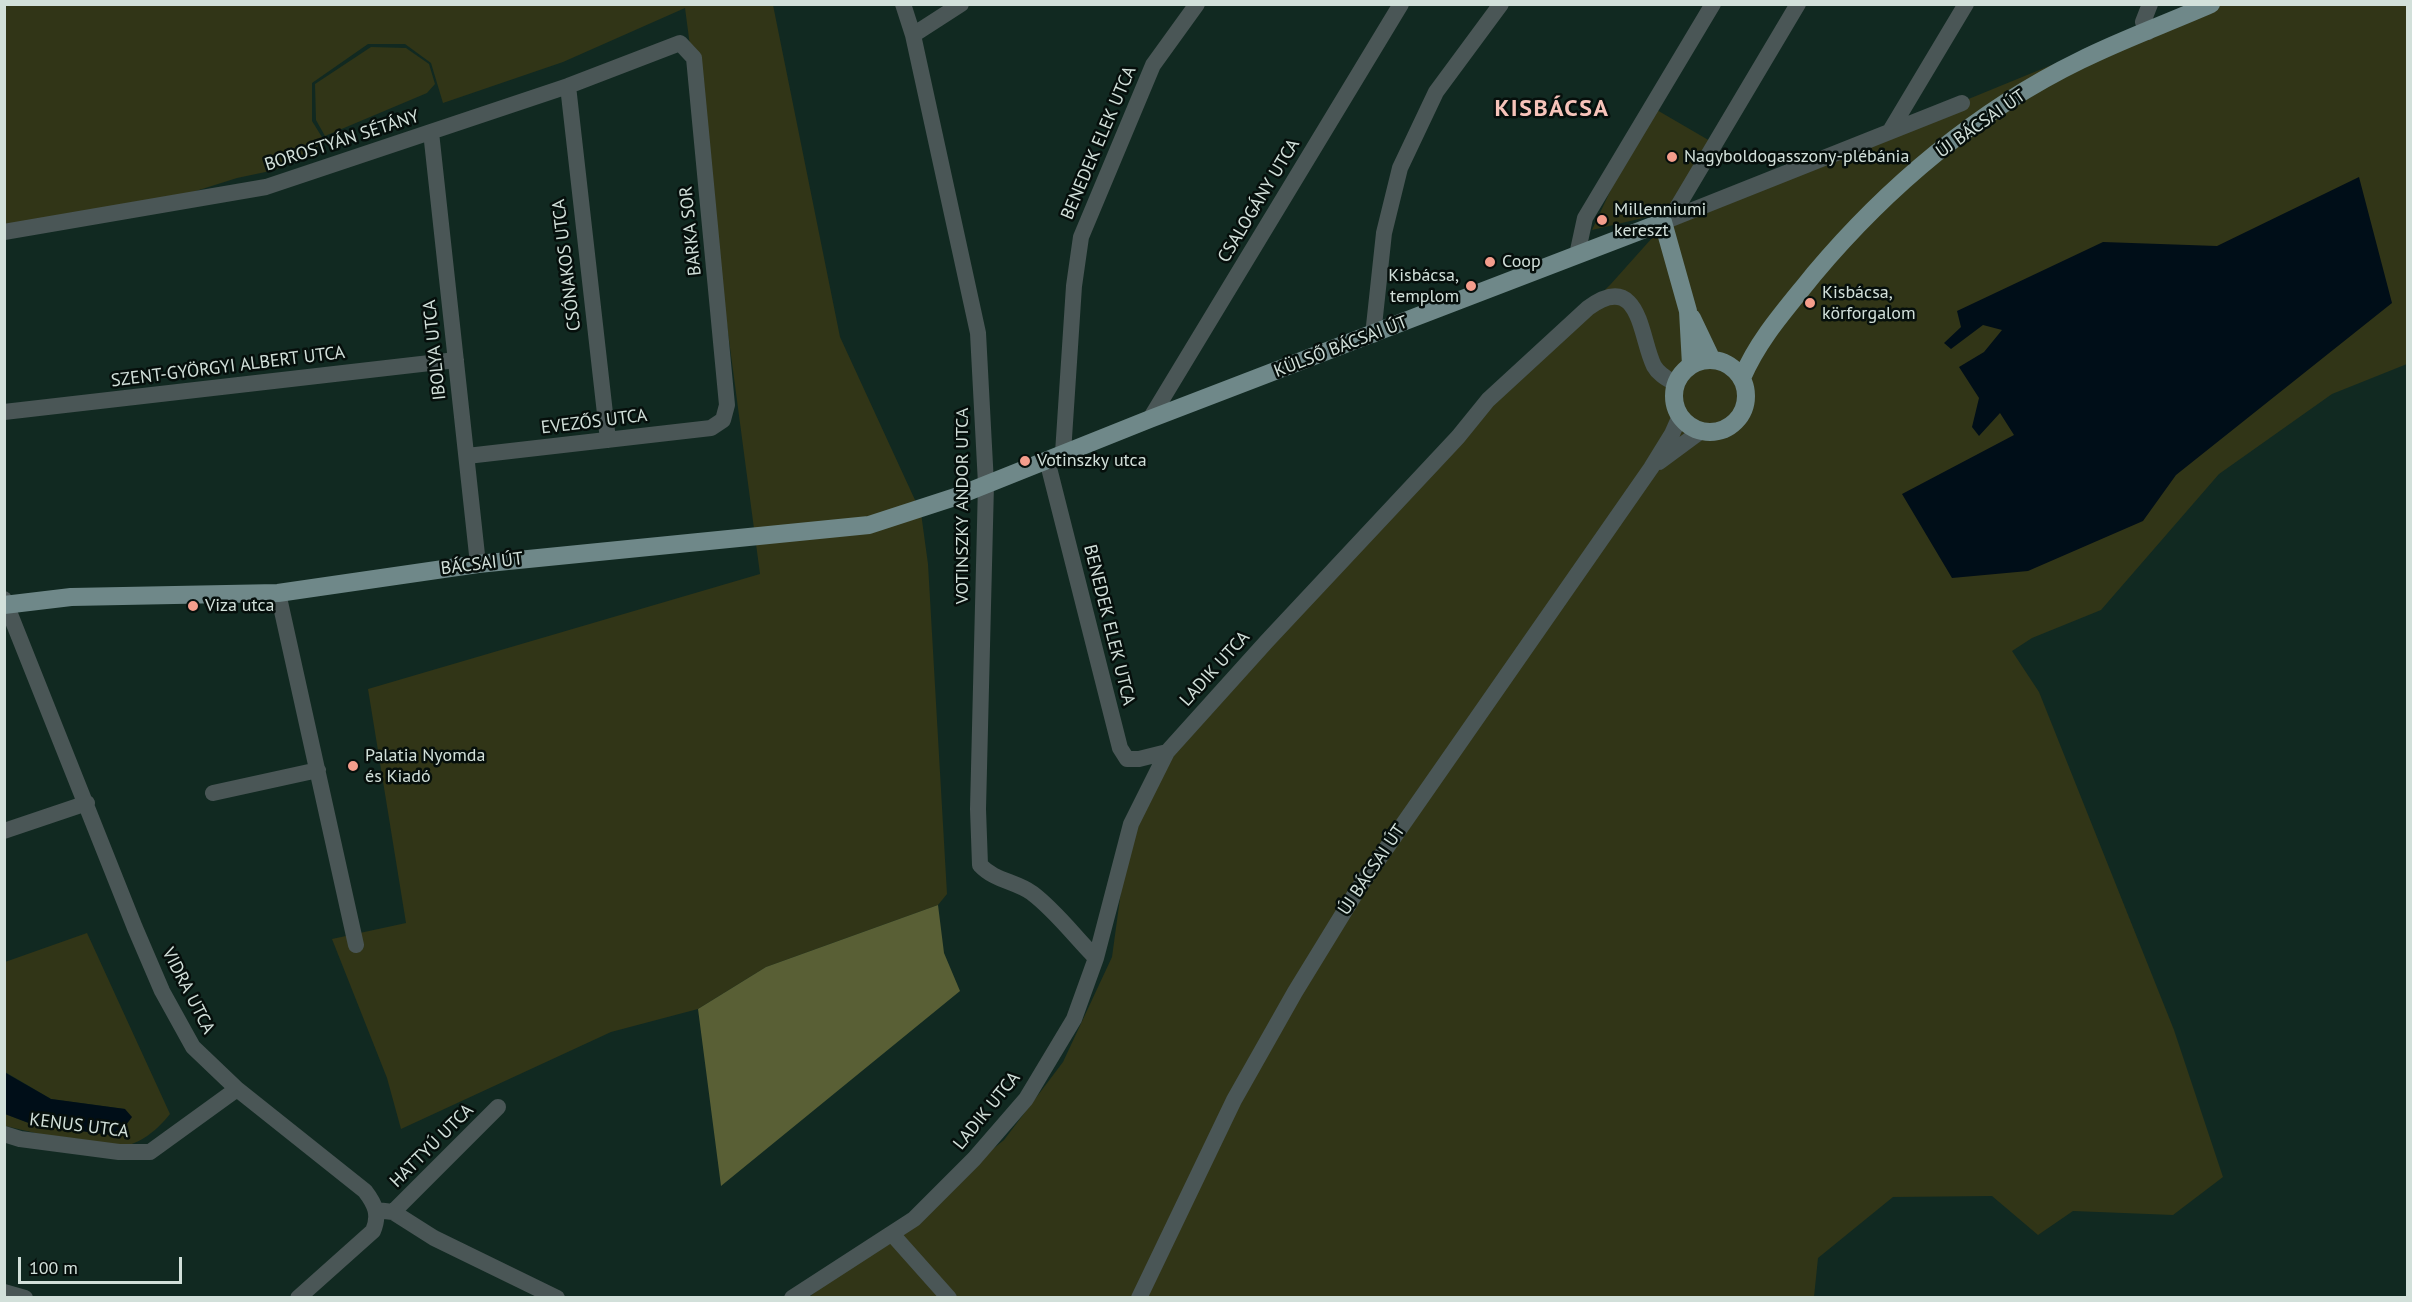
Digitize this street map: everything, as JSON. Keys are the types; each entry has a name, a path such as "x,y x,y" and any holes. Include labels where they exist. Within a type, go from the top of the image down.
{"main road":[{"name":"ÚJ BÁCSAI ÚT","path":"1701,431 1725,430 1742,414 1746,396 1742,378 1767,331 1831,254 1890,191 1966,131 2017,96 2081,60 2211,4"},
{"name":"KÜLSŐ BÁCSAI ÚT","path":"955,497 1150,418 1373,335 1668,219"},
{"path":"1668,219 1688,311 1691,365 1676,384 1674,396 1680,416 1701,431"},
{"path":"1688,311 1718,361 1742,378"},
{"name":"ÚJ BÁCSAI ÚT","path":"1691,365 1718,361 1767,331"},
{"name":"BÁCSAI ÚT","path":"5,603 71,597 278,592 478,564 869,525 955,497"}],"street":[{"name":"VOTINSZKY ANDOR UTCA","path":"903,4 913,36 978,333 986,484 978,809 980,865 990,876 1018,884 1035,895 1096,958"},
{"path":"913,36 960,4"},
{"name":"BENEDEK ELEK UTCA","path":"1167,752 1139,759 1127,759 1120,748 1055,456 1081,237 1153,65 1197,4"},
{"name":"CSALOGÁNY UTCA","path":"1150,418 1401,4"},
{"path":"1373,335 1384,233 1400,168 1436,92 1501,4"},
{"path":"1577,255 1585,218 1713,4"},
{"path":"1668,219 1798,4"},
{"path":"1890,131 1966,4"},
{"path":"2148,32 2143,22 2150,4"},
{"name":"BOROSTYÁN SÉTÁNY","path":"4,232 266,187 568,86 680,43"},
{"name":"BARKA SOR","path":"680,43 694,58 727,405 723,420"},
{"name":"CSÓNAKOS UTCA","path":"568,86 608,440"},
{"name":"KÜLSŐ BÁCSAI ÚT","path":"1668,219 1962,102"},
{"name":"IBOLYA UTCA","path":"431,132 478,564"},
{"name":"LADIK UTCA","path":"792,1298 914,1219 974,1159 1026,1099 1074,1019 1096,958 1131,824 1167,752 1267,640 1458,437 1488,400 1595,302 1612,297 1636,310 1655,369 1676,384"},
{"name":"SZENT-GYÖRGYI ALBERT UTCA","path":"4,412 456,360"},
{"name":"ÚJ BÁCSAI ÚT","path":"1139,1298 1234,1100 1324,944 1360,886 1651,468 1680,416"},
{"name":"EVEZŐS UTCA","path":"467,456 711,428 723,420"},
{"name":"ÚJ BÁCSAI ÚT","path":"1651,468 1701,431"},
{"path":"278,592 356,945"},
{"name":"VIDRA UTCA","path":"5,603 162,991 193,1047 237,1089 365,1191 385,1211 434,1238 557,1298"},
{"path":"213,793 318,770"},
{"path":"4,831 87,803"},
{"name":"KENUS UTCA","path":"4,1134 20,1139 119,1152 150,1152 237,1089"},
{"name":"HATTYÚ UTCA","path":"298,1298 373,1231 385,1211 498,1107"},
{"path":"892,1234 949,1298"},
{"path":"4,1292 25,1298"}],"green space":[{"path":"4,5 773,5 840,337 921,513 928,564 947,894 938,905 766,967 698,1009 611,1032 401,1129 387,1078 332,939 406,923 368,689 760,574 685,8 563,62 443,103 431,63 405,44 368,44 312,83 312,121 325,142 275,170 237,178 180,196 5,227"},
{"path":"2198,5 2407,5 2407,364 2332,394 2219,474 2101,610 2032,638 2012,651 2039,692 2174,1030 2223,1177 2173,1215 2073,1211 2038,1235 1992,1196 1893,1197 1818,1258 1814,1297 808,1298 1004,1140 1063,1062 1112,957 1127,847 1167,753 1399,489 1610,285 1677,210 1592,230 1650,106 1717,145 1681,207 1927,116"},
{"path":"371,47 406,48 429,64 435,84 427,93 325,136 316,120 315,84"},
{"path":"938,905 944,953 960,991 721,1186 698,1009 766,967"},
{"path":"87,933 170,1114 148,1135 135,1143 120,1147 81,1143 5,1126 5,1114 34,1125 125,1109 51,1099 5,1072 5,962"}],"shaded area":[{"path":"2359,177 2392,303 2176,475 2143,521 2028,571 1952,578 1902,494 2014,435 2000,413 1979,436 1972,427 1979,398 1959,367 1984,352 2002,330 1983,325 1951,349 1944,343 1961,327 1957,311 2103,242 2217,246"},
{"path":"4,1072 51,1099 125,1109 132,1117 126,1125 111,1135 34,1125 5,1114"}],"place":[{"name":"Nagyboldogasszony-plébánia","path":"1672,157"},
{"name":"Millenniumi kereszt","path":"1602,220"},
{"name":"Coop","path":"1490,262"},
{"name":"Kisbácsa, templom","path":"1471,286"},
{"name":"Kisbácsa, körforgalom","path":"1810,303"},
{"name":"Votinszky utca","path":"1025,461"},
{"name":"Viza utca","path":"193,606"},
{"name":"Palatia Nyomda és Kiadó","path":"353,766"}],"district":[{"name":"KISBÁCSA","path":"1552,109"}]}
